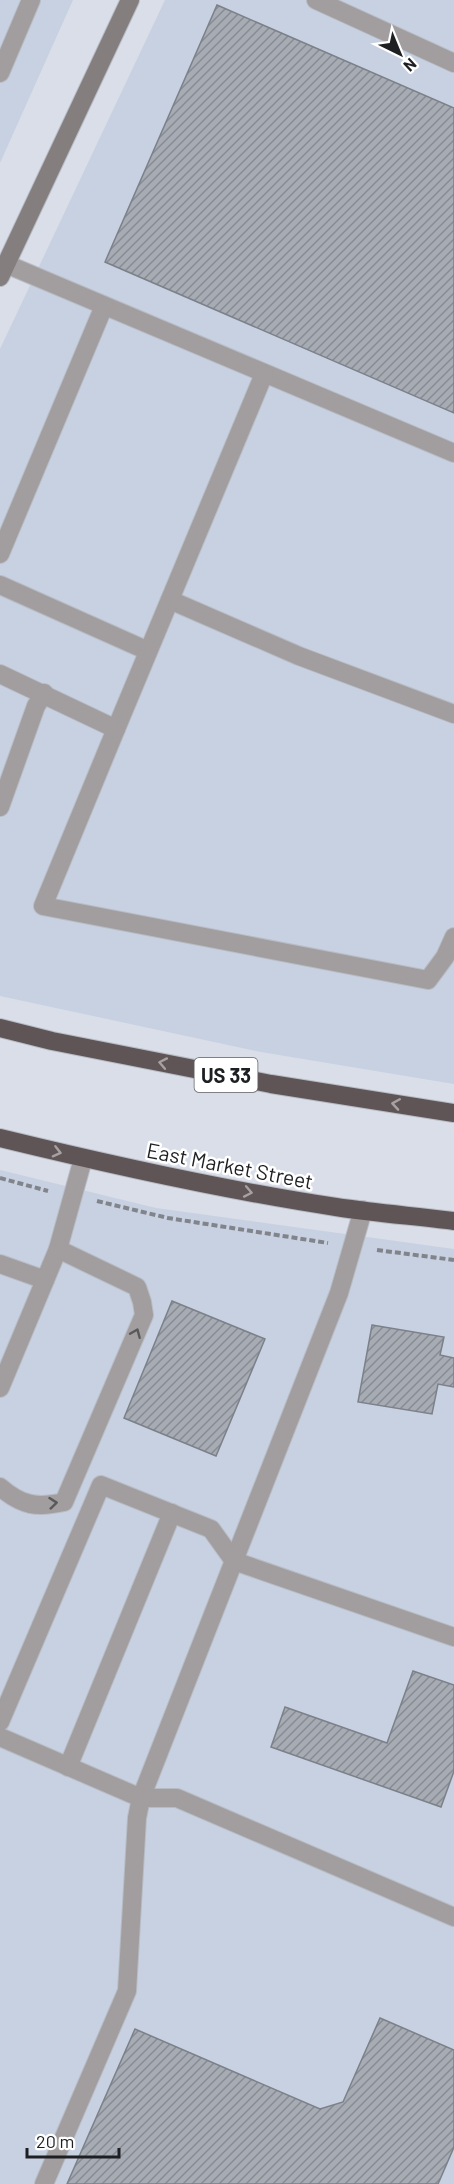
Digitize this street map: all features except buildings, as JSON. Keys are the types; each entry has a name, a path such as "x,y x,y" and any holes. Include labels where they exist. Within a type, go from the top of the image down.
{"highway":[{"name":"US 33","path":"0,1028 271,1084 454,1113"},
{"name":"East Market Street","path":"0,1138 83,1159 261,1194 454,1221"}],"main road":[{"path":"3,271 130,0"}],"lane":[{"path":"0,73 31,0"},
{"path":"316,0 454,63"},
{"path":"3,271 104,306 454,453"},
{"path":"0,554 104,306"},
{"path":"264,374 43,906 428,980 445,957 454,937"},
{"path":"0,585 148,651"},
{"path":"170,600 298,656 454,714"},
{"path":"0,674 116,729"},
{"path":"0,807 4,776 44,693"},
{"path":"0,1388 58,1249 83,1159"},
{"path":"44,2184 126,1991 137,1818 141,1798 339,1293 363,1210"},
{"path":"0,1487 25,1504 64,1502 144,1315 137,1287 58,1249"},
{"path":"0,1264 45,1280"},
{"path":"0,1722 101,1485 211,1529 234,1561 454,1637"},
{"path":"68,1767 172,1513"},
{"path":"0,1737 141,1798 177,1798 454,1917"}],"path":[{"path":"0,1178 50,1191"},
{"path":"102,1203 168,1218 314,1241"},
{"path":"396,1252 454,1260"}],"shaded area":[{"path":"0,0 73,0 0,163"},
{"path":"165,0 454,0 454,1084 261,1052 0,996 0,349"},
{"path":"0,1170 156,1208 454,1249 454,2184 0,2184"}]}
